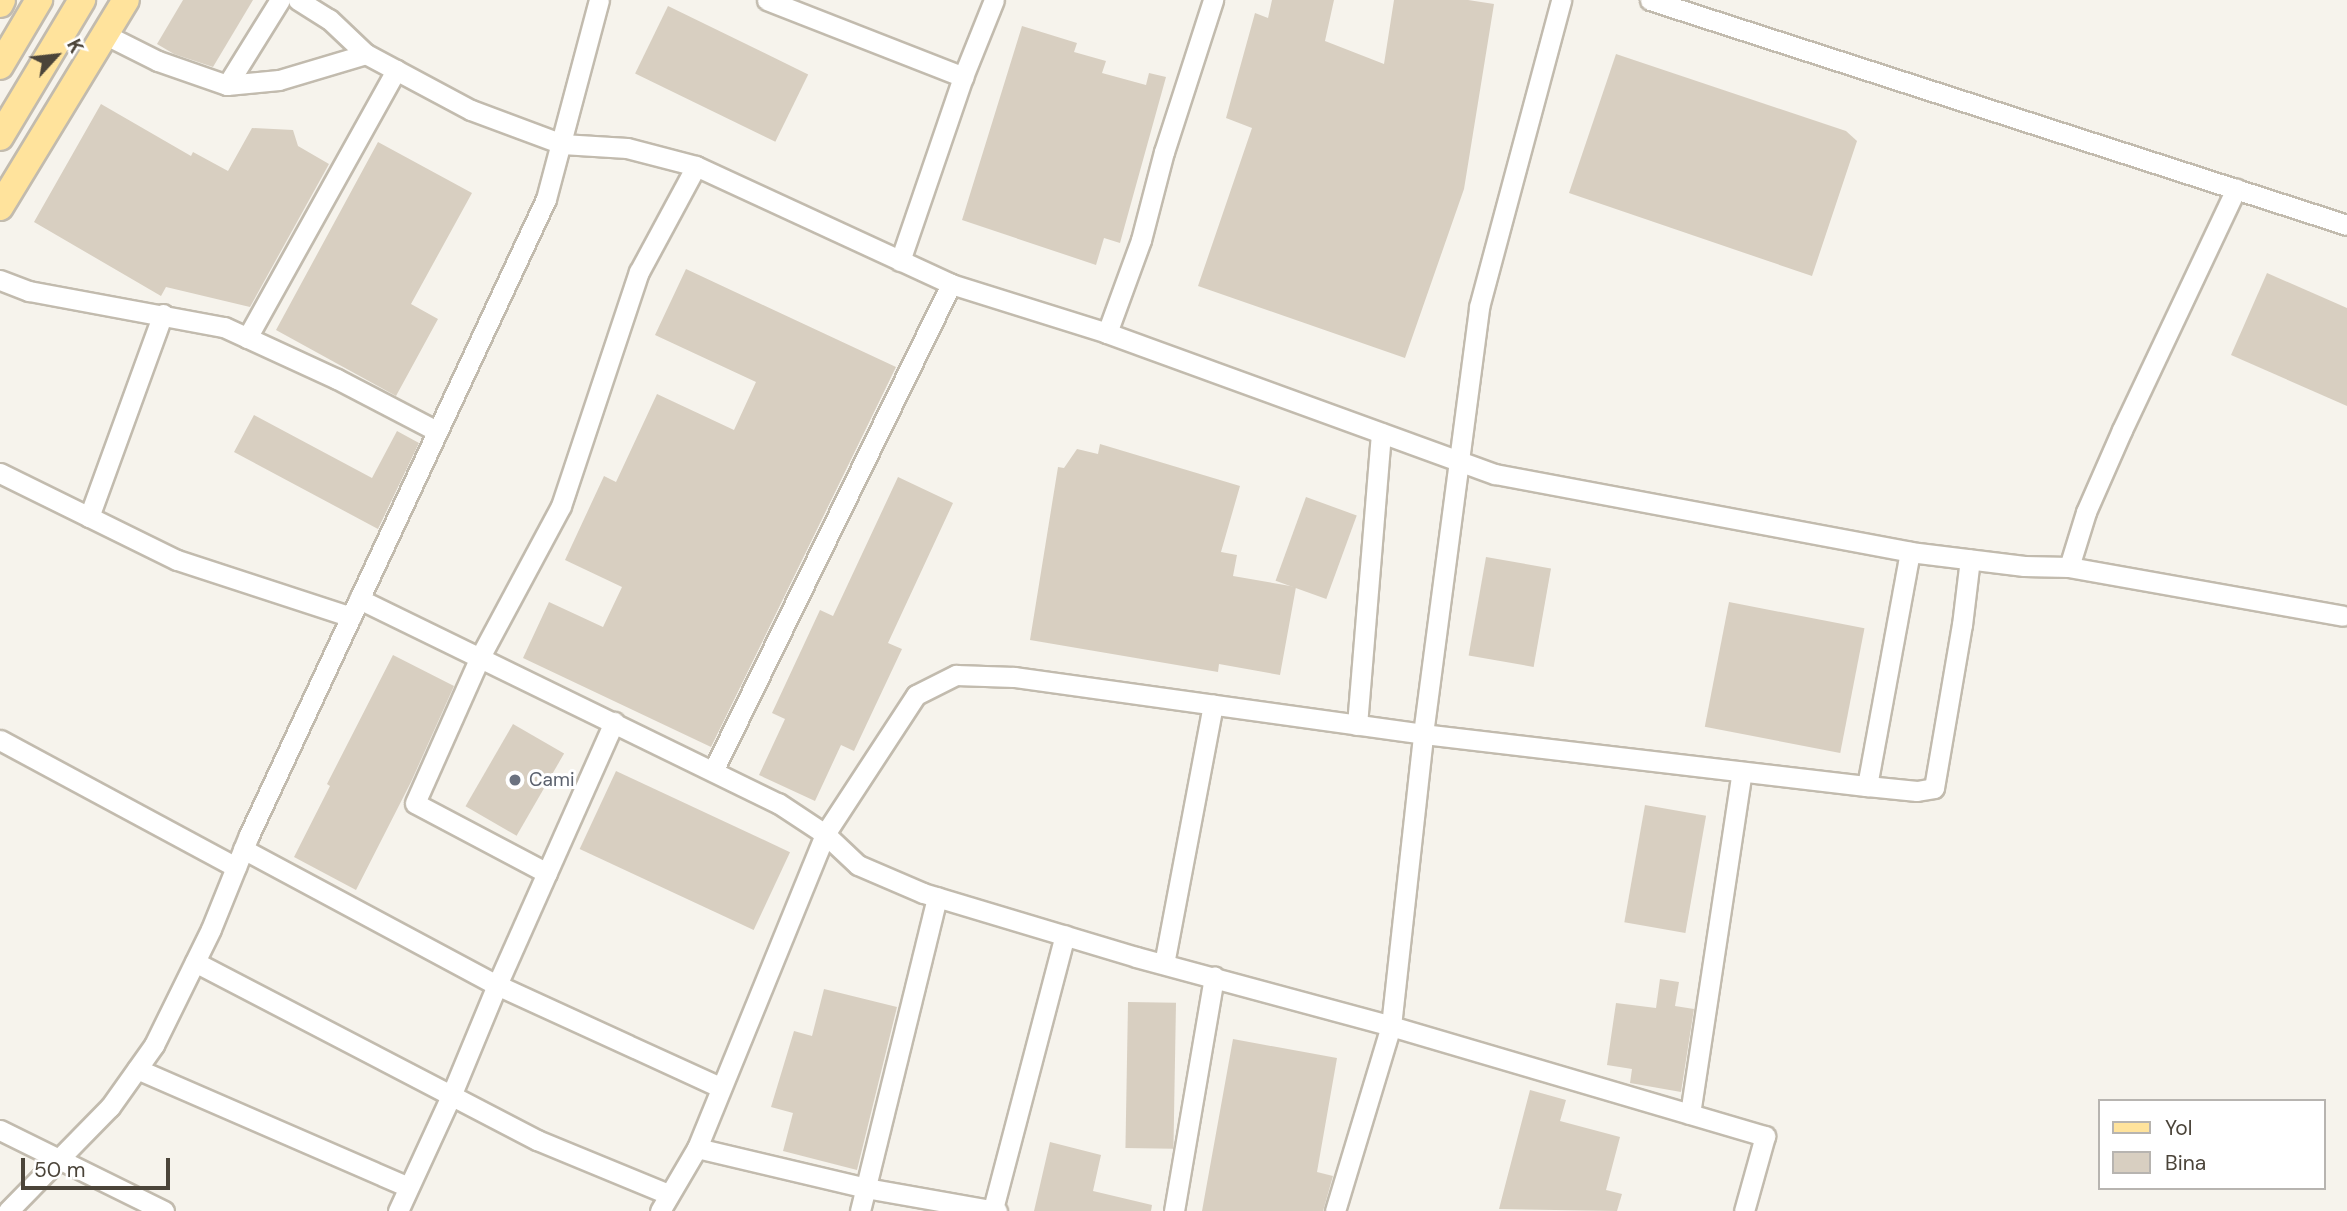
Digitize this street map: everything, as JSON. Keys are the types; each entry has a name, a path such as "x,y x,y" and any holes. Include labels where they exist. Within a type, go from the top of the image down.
{"main road":[{"path":"0,66 39,0"},
{"path":"0,137 82,0"},
{"path":"0,207 126,0"}],"street":[{"path":"227,85 279,0"},
{"path":"298,0 329,19 366,54 471,110 562,144 627,148 696,166 951,284 1107,333 1495,474 1910,552 2024,566 2069,567 2343,616"},
{"path":"767,0 963,77"},
{"path":"900,261 963,77 993,0"},
{"path":"1107,333 1141,240 1164,152 1213,0"},
{"path":"1335,1211 1391,1026 1423,734 1479,307 1561,0"},
{"path":"1650,0 2347,225"},
{"path":"8,1211 56,1158 110,1107 154,1045 195,962 240,858 546,198 562,144 592,5"},
{"path":"106,35 158,61 227,85 279,80 366,54"},
{"path":"247,338 396,70"},
{"path":"547,873 415,803 481,657 561,506 639,272 696,166"},
{"path":"2069,567 2086,512 2112,453 2236,189"},
{"path":"0,280 29,291 224,327 437,431"},
{"path":"713,771 951,284"},
{"path":"89,517 163,314"},
{"path":"1357,725 1381,433"},
{"path":"0,473 177,561 355,608 481,657 778,803 825,834 858,865 937,897 1765,1136 1744,1211"},
{"path":"1867,786 1910,552"},
{"path":"195,962 664,1203 697,1148 825,834 916,695 956,675 1014,677 1423,734 1917,791 1934,788 1962,625 1970,559"},
{"path":"1164,964 1213,705"},
{"path":"398,1211 452,1096 496,985 614,722"},
{"path":"0,740 496,985 720,1087"},
{"path":"1690,1114 1742,772"},
{"path":"860,1211 937,897"},
{"path":"697,1148 866,1188 995,1210 1065,935"},
{"path":"1174,1211 1214,976"},
{"path":"137,1069 409,1187"},
{"path":"0,1130 164,1211"}],"building":[{"path":"183,0 253,0 213,67 174,54 157,44"},
{"path":"1272,0 1334,0 1325,41 1384,64 1394,0 1468,0 1494,4 1464,189 1405,358 1198,286 1252,128 1226,118 1255,13 1268,18"},
{"path":"668,6 808,74 775,142 635,73"},
{"path":"1022,26 1077,43 1074,52 1106,61 1102,73 1146,85 1149,73 1166,77 1120,243 1104,238 1096,265 962,220"},
{"path":"1616,54 1846,131 1857,141 1812,276 1569,193"},
{"path":"101,104 191,156 193,152 228,171 252,128 293,130 298,146 329,164 250,307 166,287 161,296 34,222"},
{"path":"378,142 472,193 411,304 438,319 396,396 276,330"},
{"path":"686,269 896,367 711,747 523,658 549,602 603,627 622,587 565,560 604,476 616,482 657,394 734,430 756,382 655,335"},
{"path":"2267,273 2347,308 2347,406 2231,355"},
{"path":"254,415 372,478 397,431 419,443 378,529 234,452"},
{"path":"1100,444 1240,486 1221,552 1237,555 1233,576 1296,587 1280,675 1219,664 1218,672 1030,640 1058,467 1064,468 1077,449 1098,454"},
{"path":"898,477 953,503 888,643 902,649 854,751 841,745 815,801 759,775 785,719 772,713 820,610 833,616"},
{"path":"1306,497 1357,515 1326,599 1276,581"},
{"path":"1486,557 1551,568 1534,667 1469,655"},
{"path":"1729,602 1864,628 1840,753 1705,727"},
{"path":"393,655 454,686 411,782 356,890 294,857 330,786 327,784"},
{"name":"Cami","path":"513,724 564,754 517,836 466,806"},
{"path":"616,771 790,852 754,930 580,849"},
{"path":"1645,805 1706,816 1685,933 1624,922"},
{"path":"1660,979 1679,982 1675,1006 1694,1009 1681,1092 1630,1083 1632,1069 1607,1065 1616,1003 1656,1008"},
{"path":"824,989 897,1007 857,1170 783,1151 793,1113 771,1107 794,1031 812,1036"},
{"path":"1128,1002 1176,1003 1173,1149 1125,1148"},
{"path":"1233,1039 1337,1058 1317,1172 1333,1176 1323,1211 1202,1211"},
{"path":"1530,1090 1566,1100 1560,1121 1620,1137 1606,1190 1622,1194 1617,1211 1499,1209"},
{"path":"1050,1142 1101,1155 1093,1191 1152,1205 1151,1211 1034,1211"}],"place":[{"name":"Cami","path":"515,780"}]}
